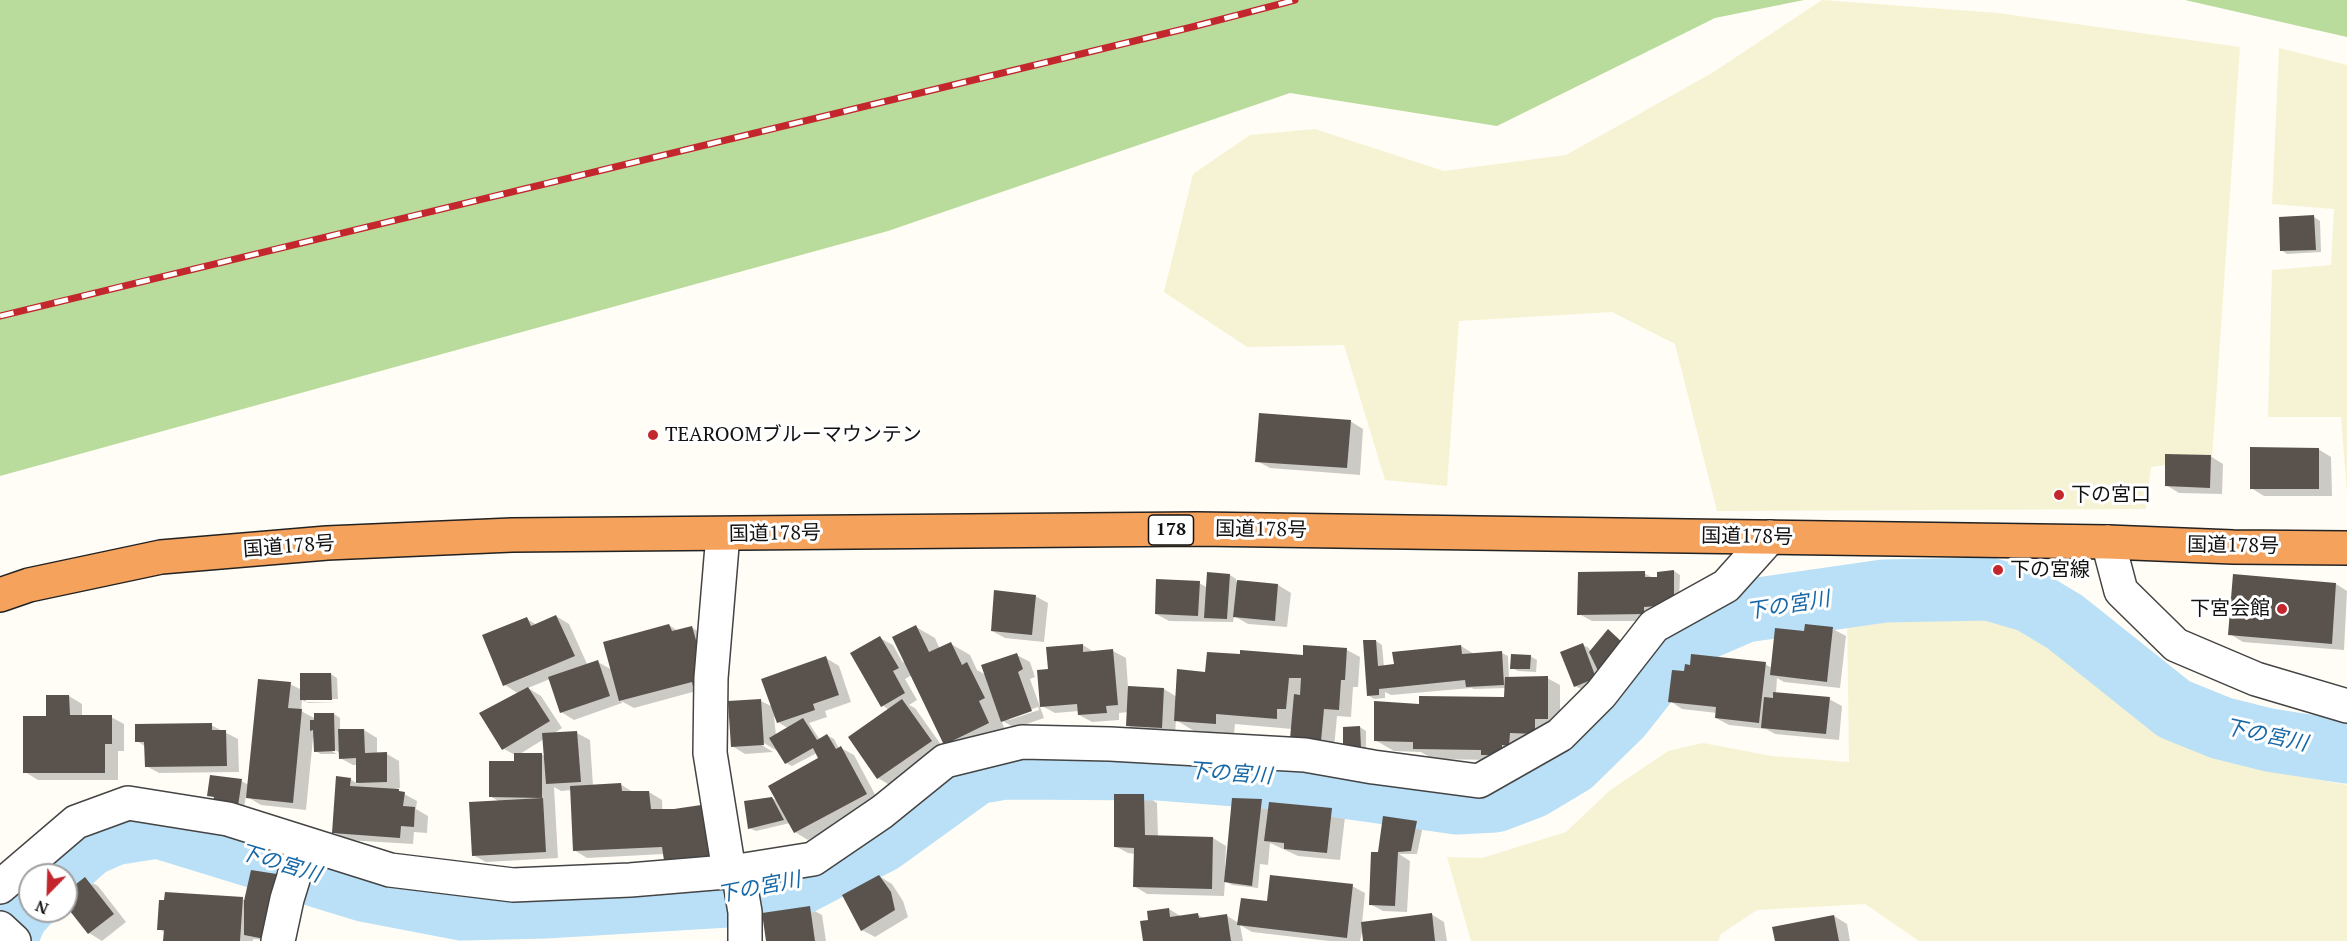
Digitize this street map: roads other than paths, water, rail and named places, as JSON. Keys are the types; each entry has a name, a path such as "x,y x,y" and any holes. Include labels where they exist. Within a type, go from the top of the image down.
{"highway":[{"name":"国道178号","path":"0,595 29,585 161,557 327,543 500,536 1197,529 2108,542 2233,547 2347,548"}],"street":[{"path":"723,534 711,678 710,753 733,871 744,912 745,941"},
{"path":"0,887 76,822 128,803 228,819 390,870 513,885 630,880 733,871 813,859 882,812 945,761 1022,742 1305,754 1373,767 1479,781 1560,735 1601,694 1654,626 1726,586 1770,537"},
{"path":"2108,542 2121,591 2176,645 2256,679 2347,706"},
{"path":"278,941 287,899 304,844"},
{"path":"0,928 14,941"}],"waterway":[{"name":"下の宮川","path":"69,863 89,845 114,834 158,827 363,890 462,909 545,907 727,896 801,883 882,841 976,773 1006,768 1159,769 1288,779 1457,803 1495,801 1532,787 1572,763 1621,715 1658,668 1703,629 1745,611 1884,591 1989,589 2030,601 2065,622 2174,709 2221,728 2269,740 2347,752"},
{"name":"下の宮川","path":"5,941 18,913"}],"railway":[{"path":"0,316 1192,27 1295,0"}],"place":[{"name":"TEAROOMブルーマウンテン","path":"653,435"},
{"name":"下の宮口","path":"2059,495"},
{"name":"下の宮線","path":"1998,570"},
{"name":"下宮会館","path":"2282,609"}]}
